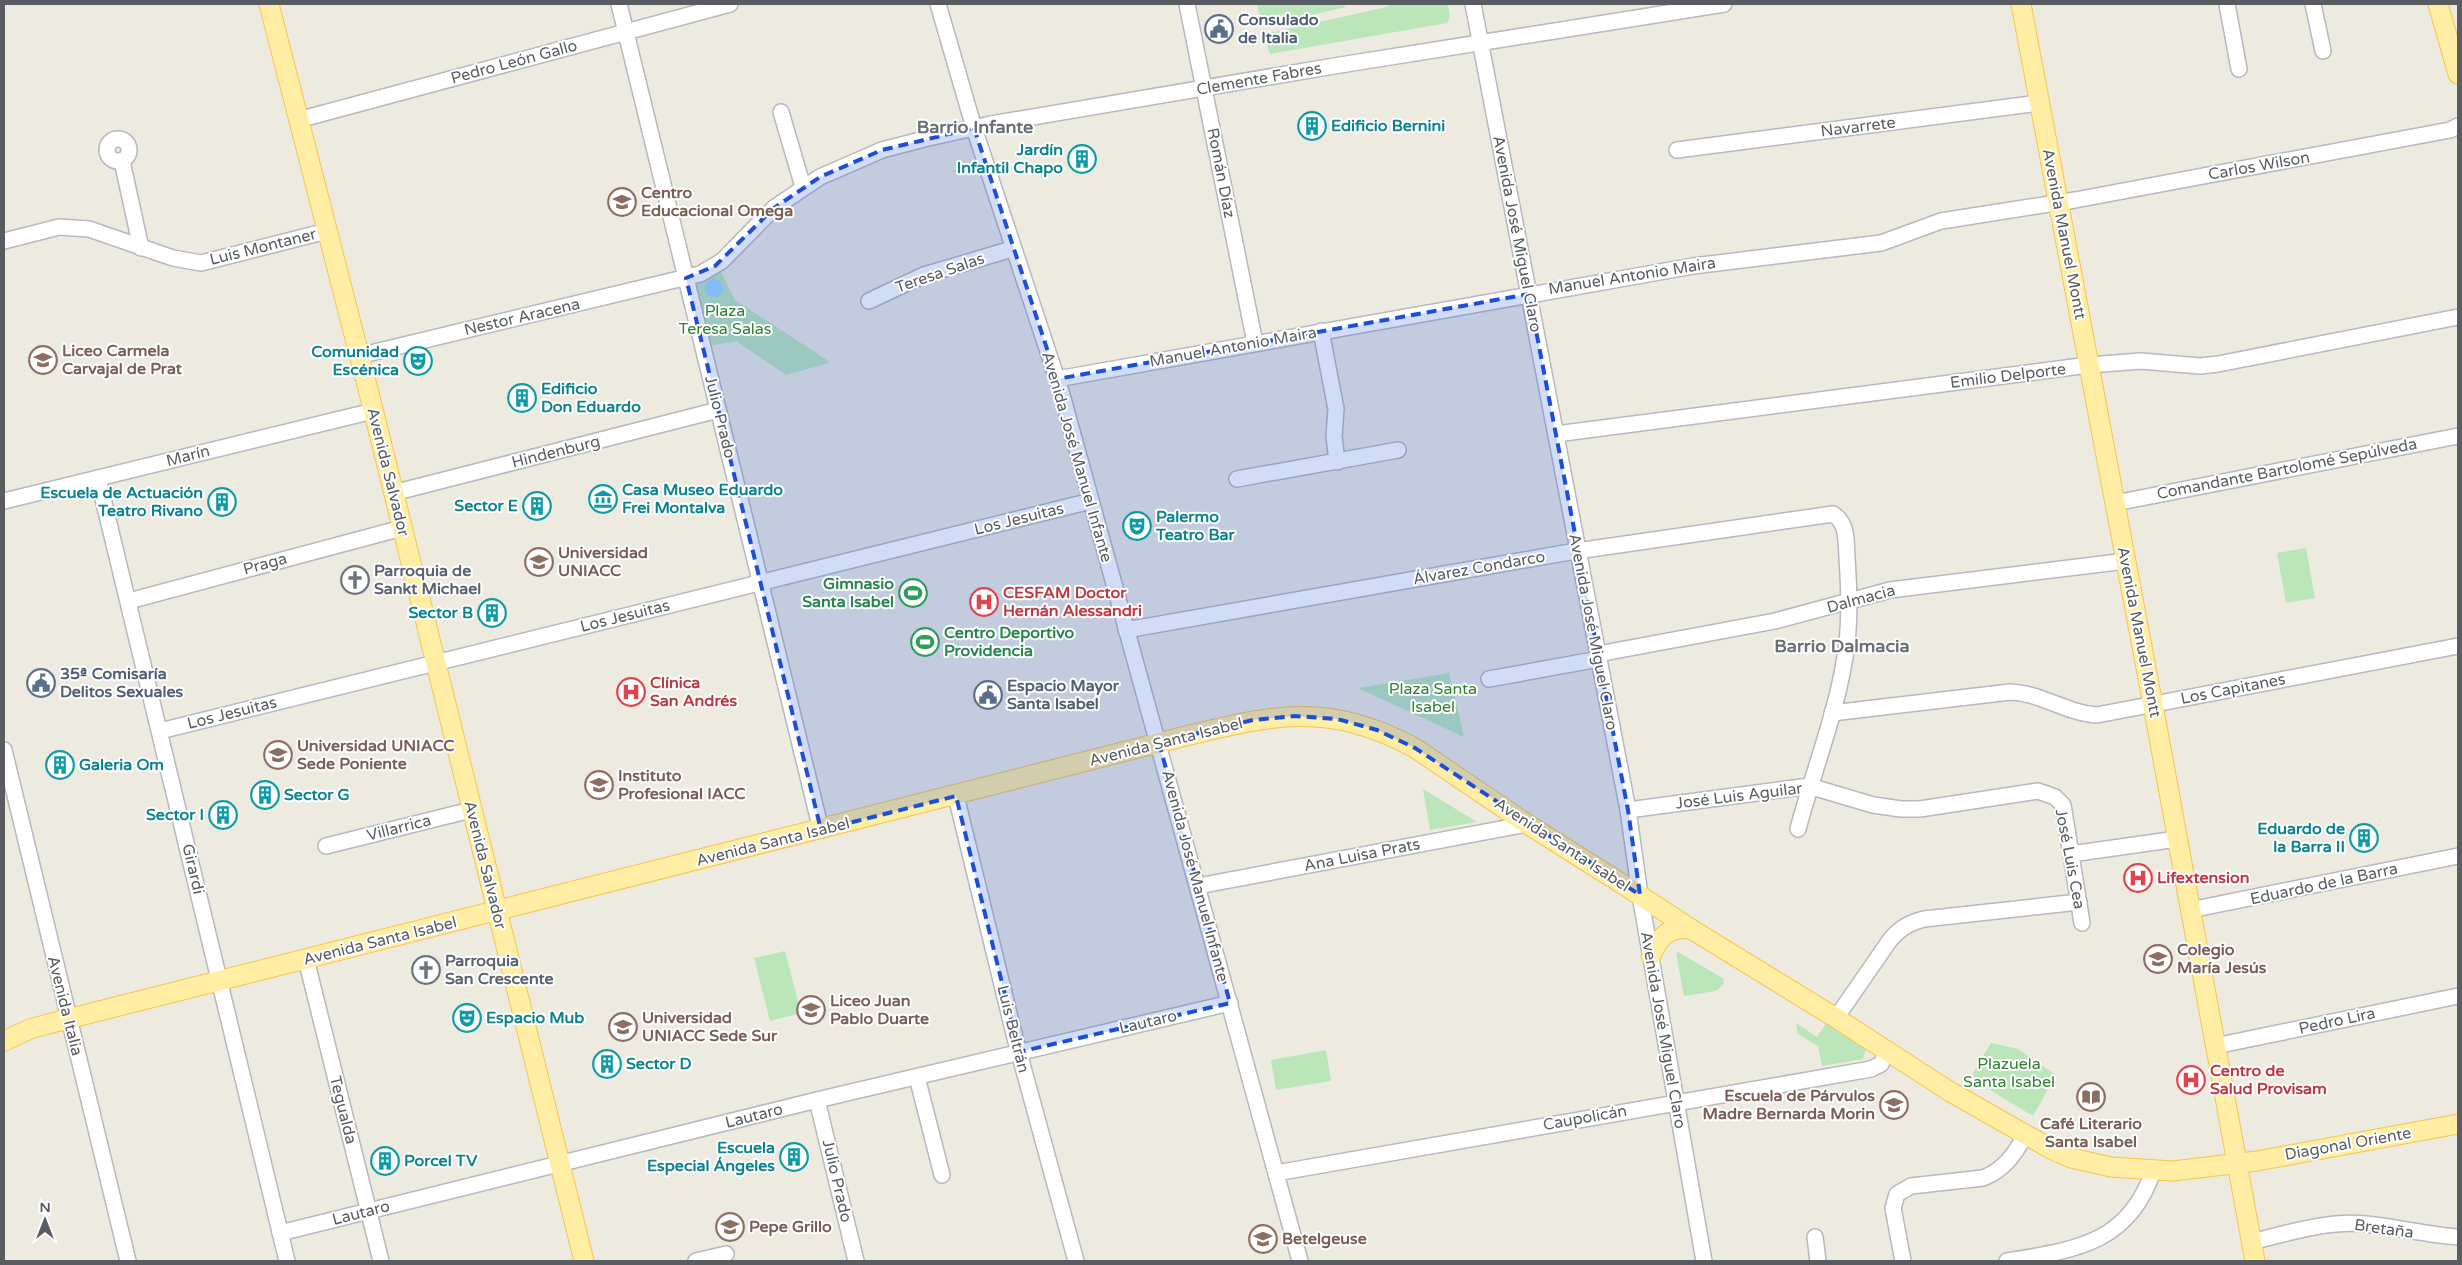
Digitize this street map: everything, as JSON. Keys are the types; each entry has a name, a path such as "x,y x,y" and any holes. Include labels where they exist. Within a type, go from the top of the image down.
{"main road":[{"name":"Avenida Salvador","path":"269,4 373,411 584,1261"},
{"name":"Avenida Manuel Montt","path":"2021,4 2255,1261"},
{"path":"2438,4 2457,69"},
{"name":"Avenida Santa Isabel","path":"4,1041 30,1029 956,796 1159,743 1274,717 1316,716 1358,723 1390,735 1416,748 1527,824 1640,895 1691,930 1836,1018 1887,1052 2026,1134 2071,1158 2111,1167 2153,1171 2237,1164"},
{"path":"1651,956 1658,941 1665,934 1677,929 1691,930"},
{"name":"Diagonal Oriente","path":"2237,1164 2458,1124"}],"street":[{"name":"Julio Prado","path":"619,4 821,830"},
{"name":"Pedro León Gallo","path":"298,120 730,4"},
{"name":"Avenida José Manuel Infante","path":"938,4 974,128 1012,248 1057,379 1159,743 1300,1261"},
{"name":"Román Díaz","path":"1187,4 1255,343"},
{"name":"Avenida José Miguel Claro","path":"1473,4 1628,810 1640,895 1704,1261"},
{"name":"Clemente Fabres","path":"686,278 715,266 774,208 803,187 851,162 882,150 974,128 1480,42 1724,4"},
{"path":"2227,4 2239,70"},
{"path":"2313,4 2323,51"},
{"name":"Navarrete","path":"1677,150 2039,103"},
{"path":"781,112 803,187"},
{"name":"Carlos Wilson","path":"2058,203 2450,130 2458,126"},
{"path":"122,161 141,248"},
{"name":"Manuel Antonio Maira","path":"1057,379 1720,261 1881,243 1941,220 2058,203"},
{"name":"Luis Montaner","path":"4,240 46,229 73,227 104,233 141,248 188,262 201,263 327,231"},
{"name":"Teresa Salas","path":"869,301 924,275 1012,248"},
{"name":"Nestor Aracena","path":"358,356 686,278"},
{"name":"Emilio Delporte","path":"1556,434 2089,365 2141,361 2193,366 2218,364 2458,317"},
{"path":"1321,331 1336,409 1334,436 1337,462"},
{"name":"Hindenburg","path":"393,493 718,410"},
{"name":"Marín","path":"4,501 373,411"},
{"name":"Comandante Bartolomé Sepúlveda","path":"2115,503 2458,436"},
{"path":"1237,479 1398,450"},
{"name":"Girardi","path":"98,478 287,1261"},
{"name":"Los Jesuitas","path":"160,731 1091,501"},
{"name":"Álvarez Condarco","path":"1126,630 1578,551 1833,514 1840,518 1845,530 1849,601"},
{"name":"Praga","path":"128,601 402,528"},
{"name":"Dalmacia","path":"1489,679 1775,621 1849,601 1919,586 2126,561"},
{"path":"1798,830 1809,786 1832,713 1847,643 1849,601"},
{"name":"Los Capitanes","path":"1832,713 2010,692 2032,694 2087,714 2107,714 2458,646"},
{"name":"Avenida Italia","path":"4,750 128,1261"},
{"name":"José Luis Aguilar","path":"1628,810 1809,786 1873,805 1900,810 1920,810 2038,791 2055,797"},
{"name":"Luis Beltrán","path":"956,796 1019,1052 1076,1261"},
{"name":"José Luis Cea","path":"2055,797 2063,805 2082,922"},
{"name":"Villarrica","path":"326,846 471,810"},
{"name":"Ana Luisa Prats","path":"1198,886 1527,824"},
{"path":"2071,854 2177,839"},
{"name":"Eduardo de la Barra","path":"2190,910 2458,856"},
{"path":"1836,1018 1890,940 1900,929 1911,922 2079,902"},
{"name":"Tegualda","path":"306,959 381,1261"},
{"name":"Pedro Lira","path":"2215,1046 2458,996"},
{"name":"Lautaro","path":"280,1233 818,1100 1230,1003"},
{"path":"4,1030 30,1029"},
{"name":"Caupolicán","path":"1276,1173 1871,1068 1881,1064 1887,1052"},
{"path":"917,1077 942,1175"},
{"name":"Julio Prado","path":"818,1100 856,1261"},
{"path":"1903,1261 1893,1208 1897,1194 1911,1186 1983,1178 1992,1174 2002,1168 2018,1148 2026,1134"},
{"path":"2007,1261 2063,1252 2110,1232 2125,1220 2145,1194 2153,1171"},
{"name":"Bretaña","path":"2252,1242 2333,1224 2366,1224 2430,1236 2458,1237"},
{"path":"1815,1237 1818,1261"},
{"path":"696,1261 726,1254"}],"highlighted area":[{"path":"974,128 1057,379 1529,294 1628,810 1640,895 1415,748 1377,730 1337,719 1295,716 1253,720 1159,743 1230,1003 1019,1052 956,796 821,830 686,278 715,266 774,208 820,177 882,150"}],"green space":[{"path":"1257,4 1341,4 1346,7 1262,27"},
{"path":"1390,4 1448,4 1450,17 1447,23 1270,54 1264,34 1387,7"},
{"name":"Plaza Teresa Salas","path":"719,268 735,300 829,363 786,375 736,341 708,346 694,281"},
{"path":"2306,548 2315,598 2286,603 2277,553"},
{"name":"Plaza Santa Isabel","path":"1449,673 1464,737 1358,688"},
{"path":"1423,789 1477,822 1430,830"},
{"path":"785,951 801,1013 770,1021 754,958"},
{"path":"1678,952 1724,979 1723,985 1716,991 1684,996 1676,953"},
{"path":"1827,1022 1864,1045 1866,1049 1863,1059 1822,1066 1818,1046 1798,1034 1796,1023 1817,1037"},
{"name":"Plazuela Santa Isabel","path":"1991,1043 2018,1049 2056,1075 2033,1116 1970,1078"},
{"path":"1326,1050 1331,1081 1276,1090 1271,1060"}],"water":[{"path":"710,279 718,279 723,284 721,295 710,297 705,292 705,284"}],"place":[{"name":"Consulado de Italia","path":"1219,29"},
{"name":"Edificio Bernini","path":"1312,126"},
{"name":"Jardín Infantil Chapo","path":"1082,159"},
{"name":"Centro Educacional Omega","path":"622,202"},
{"name":"Liceo Carmela Carvajal de Prat","path":"43,360"},
{"name":"Comunidad Escénica","path":"418,361"},
{"name":"Edificio Don Eduardo","path":"522,398"},
{"name":"Casa Museo Eduardo Frei Montalva","path":"603,499"},
{"name":"Escuela de Actuación Teatro Rivano","path":"222,502"},
{"name":"Sector E","path":"537,506"},
{"name":"Palermo Teatro Bar","path":"1137,526"},
{"name":"Universidad UNIACC","path":"539,562"},
{"name":"Parroquia de Sankt Michael","path":"355,580"},
{"name":"Gimnasio Santa Isabel","path":"913,593"},
{"name":"CESFAM Doctor Hernán Alessandri","path":"984,602"},
{"name":"Sector B","path":"492,613"},
{"name":"Centro Deportivo Providencia","path":"925,642"},
{"name":"35ª Comisaría Delitos Sexuales","path":"41,683"},
{"name":"Clínica San Andrés","path":"631,692"},
{"name":"Espacio Mayor Santa Isabel","path":"988,695"},
{"name":"Universidad UNIACC Sede Poniente","path":"278,755"},
{"name":"Galeria Om","path":"60,765"},
{"name":"Instituto Profesional IACC","path":"599,785"},
{"name":"Sector G","path":"265,795"},
{"name":"Sector I","path":"223,815"},
{"name":"Eduardo de la Barra II","path":"2364,838"},
{"name":"Lifextension","path":"2138,878"},
{"name":"Colegio María Jesús","path":"2158,959"},
{"name":"Parroquia San Crescente","path":"426,970"},
{"name":"Liceo Juan Pablo Duarte","path":"811,1010"},
{"name":"Espacio Mub","path":"467,1018"},
{"name":"Universidad UNIACC Sede Sur","path":"623,1027"},
{"name":"Sector D","path":"607,1064"},
{"name":"Centro de Salud Provisam","path":"2191,1080"},
{"name":"Café Literario Santa Isabel","path":"2091,1097"},
{"name":"Escuela de Párvulos Madre Bernarda Morin","path":"1894,1105"},
{"name":"Escuela Especial Ángeles","path":"794,1157"},
{"name":"Porcel TV","path":"385,1161"},
{"name":"Pepe Grillo","path":"730,1227"},
{"name":"Betelgeuse","path":"1263,1239"}],"district":[{"name":"Barrio Infante","path":"975,127"},
{"name":"Barrio Dalmacia","path":"1842,646"}]}
